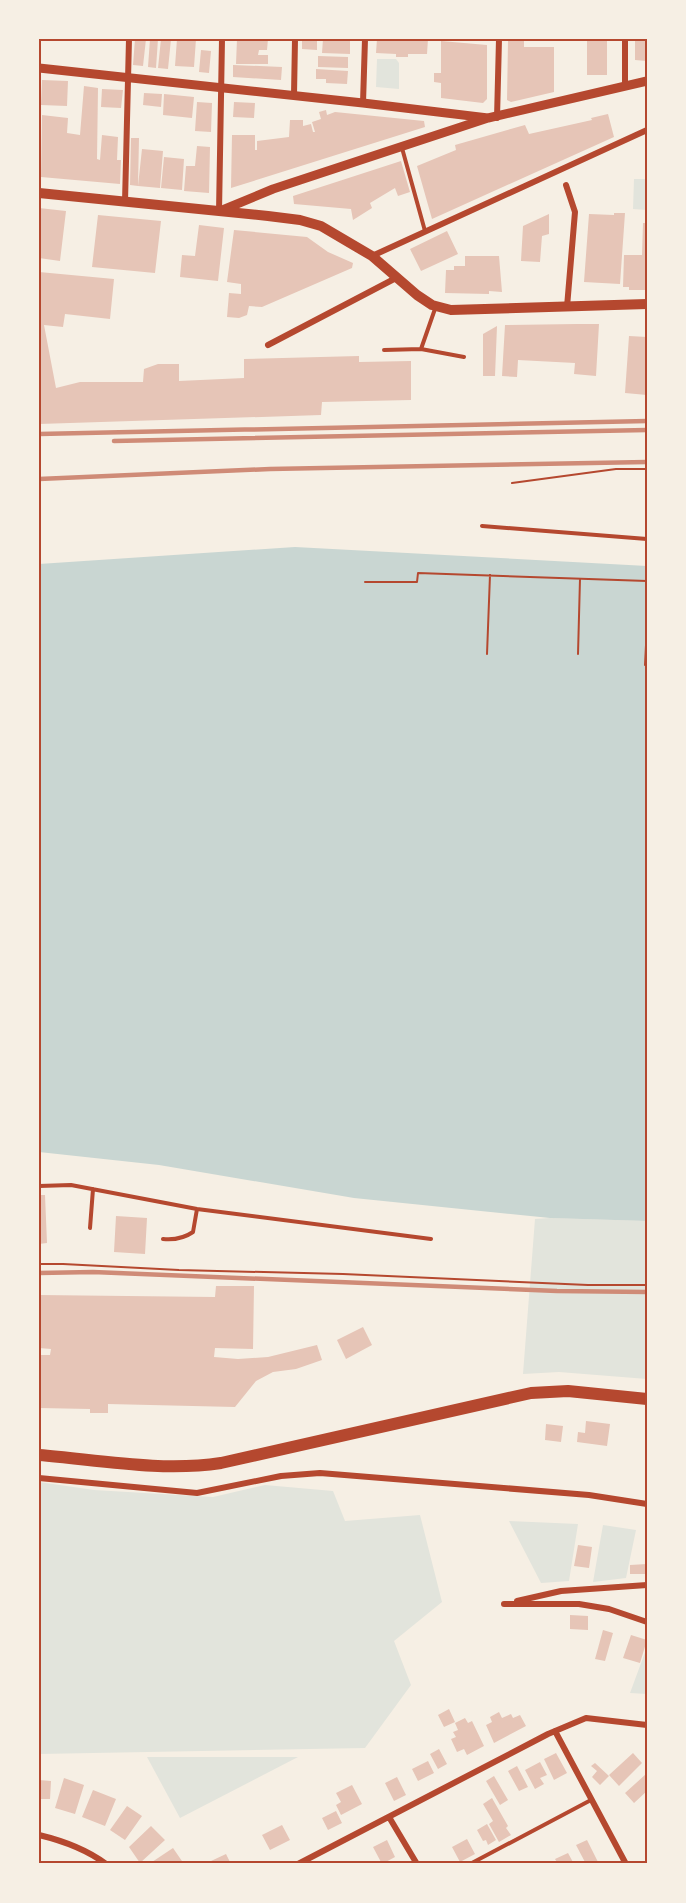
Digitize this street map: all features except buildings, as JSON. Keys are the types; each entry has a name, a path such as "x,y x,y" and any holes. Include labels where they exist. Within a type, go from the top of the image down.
{"highway":[{"path":"39,1455 164,1467 193,1467 221,1463 531,1393 568,1391 647,1399"}],"main road":[{"path":"39,193 300,220 321,226 372,256 417,295 436,306 451,310 647,304"}],"street":[{"path":"125,202 129,39"},
{"path":"222,39 219,212 265,192 493,118 647,81"},
{"path":"294,96 295,39"},
{"path":"363,103 365,39"},
{"path":"493,118 499,39"},
{"path":"625,39 625,87"},
{"path":"39,68 493,118"},
{"path":"372,256 647,130"},
{"path":"566,185 575,212 567,306"},
{"path":"268,345 396,278"},
{"path":"39,1478 197,1493 281,1476 320,1473 589,1495 647,1504"},
{"path":"647,1585 561,1591 504,1604 579,1604 609,1609 647,1622"},
{"path":"298,1864 555,1731 586,1718 647,1725"},
{"path":"555,1731 626,1864"},
{"path":"389,1817 417,1864"},
{"path":"39,1835 64,1841 93,1854 106,1864"}],"lane":[{"path":"402,147 425,231"},
{"path":"421,349 436,306"},
{"path":"384,350 421,349 464,357"},
{"path":"482,526 647,539"},
{"path":"39,1186 71,1185 196,1209 431,1239"},
{"path":"90,1228 93,1189"},
{"path":"163,1239 175,1240 193,1232 196,1209"},
{"path":"470,1864 591,1800"}],"path":[{"path":"512,483 616,470 647,469"},
{"path":"365,582 417,582 418,573 647,581"},
{"path":"487,654 490,575"},
{"path":"578,654 580,579"},
{"path":"645,665 647,625"},
{"path":"39,1264 588,1285 647,1285"}],"shaded area":[{"path":"377,59 396,59 399,63 399,89 376,87"},
{"path":"634,179 647,179 647,210 633,209"},
{"path":"295,547 647,566 647,1221 550,1218 354,1198 159,1165 39,1152 39,564"},
{"path":"535,1219 647,1221 647,1379 559,1372 523,1374"},
{"path":"39,1482 94,1490 213,1497 265,1485 333,1491 345,1521 420,1515 442,1602 394,1641 411,1685 365,1748 39,1754"},
{"path":"509,1521 578,1524 569,1581 541,1583"},
{"path":"603,1525 636,1530 626,1578 593,1582"},
{"path":"647,1647 647,1694 630,1693"},
{"path":"147,1757 298,1757 180,1818"}],"railway":[{"path":"39,434 647,421"},
{"path":"114,441 647,430"},
{"path":"39,479 270,469 647,462"},
{"path":"39,1273 93,1272 557,1291 647,1292"}]}
